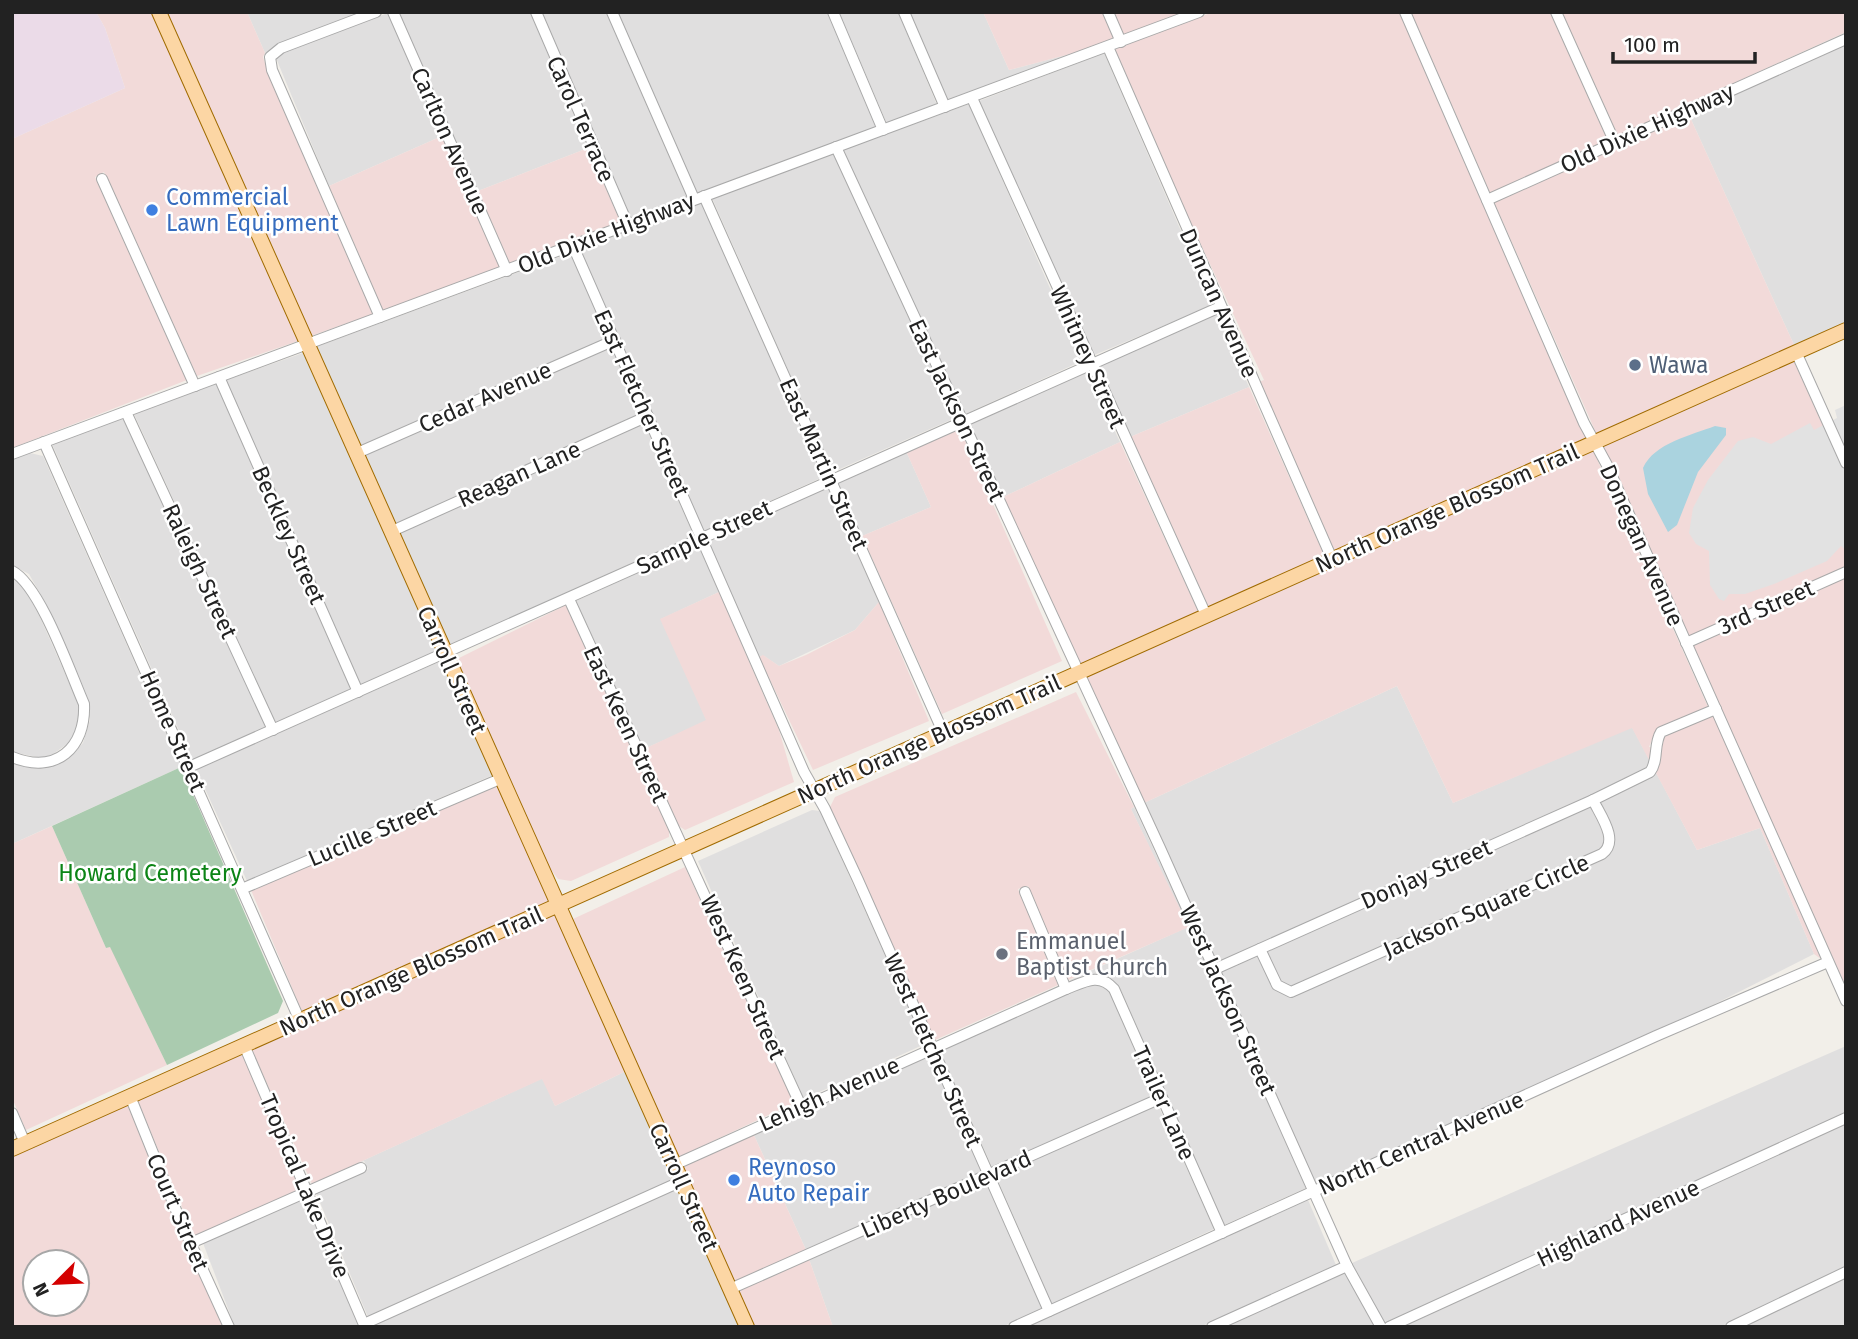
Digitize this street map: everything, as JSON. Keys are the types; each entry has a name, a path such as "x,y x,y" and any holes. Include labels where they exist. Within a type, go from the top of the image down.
{"main road":[{"name":"Carroll Street","path":"159,12 306,346 747,1327"},
{"name":"North Orange Blossom Trail","path":"19,1146 1846,330"}],"street":[{"path":"376,12 281,48 270,57 272,70 380,317"},
{"name":"Carlton Avenue","path":"393,12 507,271"},
{"name":"Carol Terrace","path":"536,12 628,225"},
{"name":"East Martin Street","path":"612,12 830,479 943,733"},
{"path":"833,12 883,130"},
{"path":"904,12 944,107"},
{"path":"1108,12 1121,41"},
{"name":"Old Dixie Highway","path":"12,454 1199,12"},
{"name":"Donegan Avenue","path":"1405,12 1846,1001"},
{"path":"1556,12 1615,143"},
{"name":"Old Dixie Highway","path":"1487,200 1846,39"},
{"name":"Duncan Avenue","path":"1108,47 1332,559"},
{"name":"Whitney Street","path":"972,98 1089,363 1206,615"},
{"name":"East Jackson Street","path":"836,147 1077,673"},
{"path":"102,179 195,386"},
{"name":"East Fletcher Street","path":"573,246 804,772 815,790"},
{"name":"Sample Street","path":"189,767 569,599 1089,363 1220,307"},
{"name":"Cedar Avenue","path":"355,454 615,340"},
{"path":"1796,352 1846,463"},
{"name":"Beckley Street","path":"219,377 358,692"},
{"name":"Raleigh Street","path":"126,412 273,730"},
{"name":"Reagan Lane","path":"390,531 648,416"},
{"name":"Home Street","path":"44,442 244,888 300,1021"},
{"path":"12,571 25,577 40,604 84,704 85,720 78,741 55,759 42,763 12,757"},
{"name":"3rd Street","path":"1686,643 1846,572"},
{"name":"East Keen Street","path":"569,599 684,849"},
{"name":"West Jackson Street","path":"1077,673 1215,969 1347,1266 1381,1327"},
{"path":"1593,800 1650,772 1654,767 1655,745 1661,732 1716,709"},
{"name":"Lucille Street","path":"244,888 500,779"},
{"name":"West Fletcher Street","path":"815,790 1049,1311"},
{"name":"Donjay Street","path":"1215,969 1593,800"},
{"name":"Jackson Square Circle","path":"1260,948 1278,985 1291,992 1370,958 1608,850 1610,840 1593,800"},
{"name":"West Keen Street","path":"684,849 801,1105"},
{"path":"1025,892 1066,989"},
{"name":"North Central Avenue","path":"1014,1327 1656,1036 1828,962"},
{"name":"Lehigh Avenue","path":"674,1165 932,1047 1066,989 1091,979 1101,979"},
{"name":"Trailer Lane","path":"1101,979 1114,989 1222,1233"},
{"name":"Tropical Lake Drive","path":"244,1045 365,1325"},
{"name":"Court Street","path":"130,1096 229,1327"},
{"name":"Liberty Boulevard","path":"730,1289 1161,1098"},
{"path":"12,1113 19,1146"},
{"name":"Highland Avenue","path":"1389,1327 1846,1118"},
{"path":"191,1243 361,1168"},
{"path":"365,1325 682,1181"},
{"path":"1212,1327 1347,1266"},
{"path":"1731,1327 1846,1272"}],"shaded area":[{"path":"12,12 96,12 105,28 125,88 12,139"},
{"path":"96,12 153,12 298,341 197,376 104,172 95,177 187,380 12,448 12,139 125,88 105,28"},
{"path":"165,12 247,12 265,53 263,57 268,72 373,314 308,337"},
{"path":"247,12 362,12 265,53"},
{"path":"399,12 530,12 588,148 478,191"},
{"path":"542,12 606,12 687,197 631,219"},
{"path":"618,12 827,12 876,127 697,193"},
{"path":"839,12 898,12 937,105 887,124"},
{"path":"910,12 983,12 1009,70 1085,50 948,101"},
{"path":"983,12 1102,12 1114,39 1085,50 1009,70"},
{"path":"1114,12 1185,12 1124,35"},
{"path":"1213,12 1404,12 1406,28 1587,440 1335,552 1259,382 1264,380 1176,191 1115,49"},
{"path":"1411,12 1550,12 1608,141 1490,193"},
{"path":"1562,12 1846,12 1846,32 1618,136"},
{"path":"388,13 442,136 329,186 276,58 284,52"},
{"path":"1846,44 1846,324 1795,347 1689,115"},
{"path":"1104,53 1213,305 1092,356 979,101"},
{"path":"969,104 1082,361 965,414 843,150"},
{"path":"1689,115 1795,347 1597,435 1494,202"},
{"path":"442,136 500,268 383,311 329,186"},
{"path":"588,148 621,223 510,264 478,191"},
{"path":"833,153 955,418 833,472 712,198"},
{"path":"701,202 823,477 704,531 580,249"},
{"path":"570,253 608,337 358,447 313,348"},
{"path":"1217,314 1249,387 1130,437 1096,365"},
{"path":"612,346 641,414 393,525 362,456"},
{"path":"303,353 438,652 361,686 226,380"},
{"path":"1793,359 1846,477 1846,566 1689,637 1602,444"},
{"path":"1086,369 1120,442 1003,497 969,423"},
{"path":"216,384 351,690 276,723 134,414"},
{"path":"1249,387 1325,557 1209,608 1130,437"},
{"path":"1846,405 1846,550 1841,546 1827,561 1774,584 1745,594 1729,594 1724,601 1719,599 1710,585 1709,551 1696,544 1689,533 1693,508 1708,480 1738,441 1753,437 1771,444 1810,423 1814,430 1837,418 1835,410"},
{"path":"123,418 266,727 192,760 52,444"},
{"path":"644,423 694,536 448,648 397,534"},
{"path":"959,427 1062,661 942,714 862,536 931,507 906,451"},
{"path":"1120,442 1199,613 1080,666 1003,497"},
{"path":"1592,448 1708,707 1656,730 1649,747 1659,748 1665,736 1713,715 1821,959 1814,954 1760,828 1697,850 1632,728 1453,803 1397,686 1144,803 1084,675"},
{"path":"906,451 931,507 862,536 837,481"},
{"path":"30,453 43,456 181,767 12,844 12,763 42,768 72,754 83,743 90,720 89,702 45,602 29,574 12,565 12,459"},
{"path":"827,486 879,602 855,630 779,666 764,656 759,657 708,540"},
{"path":"698,545 719,592 661,619 707,721 644,749 576,601"},
{"path":"12,577 20,581 35,606 79,705 79,720 74,739 53,754 42,758 12,752"},
{"path":"1846,577 1846,987 1693,645"},
{"path":"719,592 779,730 794,782 685,830 679,826 644,749 706,720 660,619"},
{"path":"879,602 929,721 813,770 759,657 763,655 779,666 806,655 855,630"},
{"path":"566,605 669,831 669,837 571,881 558,879 549,867 457,659"},
{"path":"441,661 493,775 247,881 196,769"},
{"path":"1397,686 1453,803 1632,727 1697,850 1760,828 1814,954 1695,1014 1316,1184 1144,803"},
{"path":"1076,692 1134,807 1131,809 1189,927 1068,980 1028,886 1018,889 1058,985 935,1040 830,807 835,797"},
{"path":"497,785 550,904 303,1014 251,890"},
{"path":"1134,807 1306,1188 1224,1225 1119,986 1106,975 1099,973 1068,981 1188,927 1131,809"},
{"path":"812,810 820,811 925,1044 804,1099 698,861"},
{"path":"52,826 106,948 110,946 167,1065 26,1130 12,1098 12,844"},
{"path":"685,867 794,1103 677,1158 573,919"},
{"path":"554,912 626,1071 555,1106 542,1079 312,1184 251,1048"},
{"path":"1091,984 1099,984 1110,992 1154,1096 992,1167 939,1049"},
{"path":"1846,1046 1846,1113 1385,1323 1352,1263"},
{"path":"241,1052 302,1188 194,1236 137,1099"},
{"path":"929,1054 982,1172 806,1250 753,1133"},
{"path":"626,1071 675,1179 368,1317 316,1193 368,1169 364,1161 312,1184 543,1078 555,1106"},
{"path":"127,1103 175,1222 223,1327 12,1327 12,1154"},
{"path":"1158,1105 1214,1229 1052,1304 996,1176"},
{"path":"1846,1123 1846,1267 1724,1325 1401,1327"},
{"path":"753,1133 806,1250 733,1283 681,1167"},
{"path":"986,1181 1042,1309 1002,1327 833,1327 809,1259"},
{"path":"679,1188 741,1327 371,1327 371,1326"},
{"path":"306,1198 360,1327 235,1327 203,1243"},
{"path":"1308,1200 1336,1265 1200,1327 1026,1327"},
{"path":"809,1259 833,1327 753,1327 737,1292"},
{"path":"1344,1272 1375,1327 1224,1327"},
{"path":"1846,1278 1846,1327 1743,1327"}],"green space":[{"name":"Howard Cemetery","path":"181,767 283,1001 278,1013 167,1065 110,947 106,948 52,826"}],"water":[{"path":"1715,426 1726,428 1726,435 1698,472 1677,525 1668,532 1648,494 1643,468 1648,459 1665,446"}],"place":[{"name":"Commercial Lawn Equipment","path":"152,210"},
{"name":"Wawa","path":"1635,365"},
{"name":"Emmanuel Baptist Church","path":"1002,954"},
{"name":"Reynoso Auto Repair","path":"734,1180"}]}
